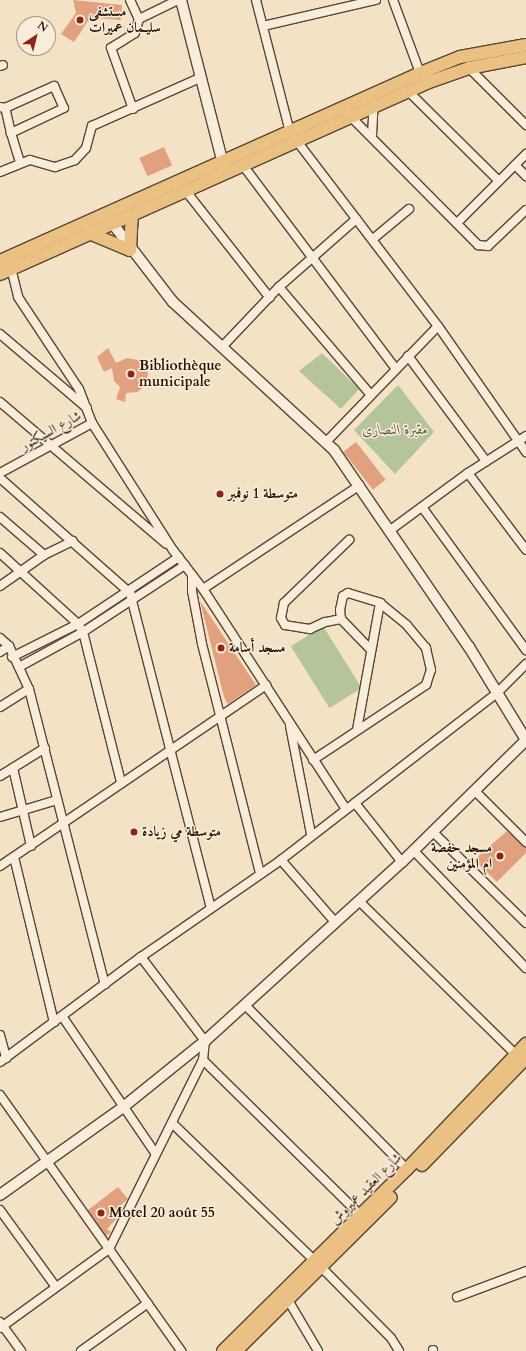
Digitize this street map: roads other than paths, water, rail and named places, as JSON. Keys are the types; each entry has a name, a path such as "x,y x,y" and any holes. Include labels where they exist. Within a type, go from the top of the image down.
{"main road":[{"path":"7,263 132,216 185,190 224,167 290,132 420,72 460,57 526,45"},
{"path":"0,274 7,263 106,214 224,167 242,164 298,141 408,91 469,68 526,58"},
{"path":"89,233 130,250 132,216"},
{"name":"شارع العقيد عميروش","path":"223,1351 319,1264 521,1056 526,1044"},
{"name":"شارع العقيد عميروش","path":"236,1351 288,1300 361,1216 521,1056"}],"street":[{"path":"130,0 140,19"},
{"path":"133,109 110,48 135,33 140,19 180,0 224,167"},
{"path":"256,0 290,132 438,326 526,452"},
{"path":"263,26 341,3 376,0"},
{"path":"393,0 420,72"},
{"path":"469,68 526,125"},
{"path":"0,172 30,160 55,167 75,160 86,148 88,131 92,126 200,78"},
{"path":"11,132 64,108 54,86 3,108 20,163"},
{"path":"408,91 499,182"},
{"path":"371,95 375,106 372,136"},
{"path":"345,106 350,118 372,136 478,245 485,247 526,210"},
{"path":"457,222 526,154"},
{"path":"242,164 395,368"},
{"path":"514,166 526,176"},
{"path":"185,190 270,298"},
{"path":"373,239 409,209"},
{"path":"0,1195 46,1160 122,1108 246,1006 335,922 414,851 526,740 469,647 388,531 360,485 326,442 173,302 130,250 106,214"},
{"path":"222,347 279,288 356,219"},
{"path":"7,263 18,297 72,378 89,410 92,423 173,550"},
{"path":"279,288 370,394"},
{"path":"326,442 395,368 438,326"},
{"path":"0,334 89,410"},
{"path":"408,356 486,461"},
{"path":"0,402 180,557 203,589 346,809"},
{"name":"شارع السيكتور","path":"0,472 52,446 92,423"},
{"path":"388,531 468,473 526,436"},
{"path":"468,473 526,550"},
{"path":"0,478 73,540 130,593 169,750 211,908"},
{"path":"203,589 360,485"},
{"path":"422,507 526,650"},
{"path":"0,517 44,554"},
{"path":"0,586 22,572 44,554 73,540"},
{"path":"341,619 325,622 310,629 286,625 281,618 284,602 349,540"},
{"path":"0,553 78,624 83,632 122,782"},
{"path":"12,657 78,624 130,593 180,557"},
{"path":"19,667 83,632 131,602 185,565"},
{"path":"192,575 192,591 202,644 260,874"},
{"path":"313,760 357,729 426,686 431,670 426,648 419,639 380,603 345,594 340,610 341,619 371,650"},
{"path":"357,729 380,603"},
{"path":"0,638 9,646 12,657 19,667 29,689 57,800 65,823 105,984"},
{"path":"0,652 9,646"},
{"path":"0,1035 3,1060 141,957 281,860 311,834 355,803 497,693 526,664"},
{"path":"0,866 266,685"},
{"path":"0,706 29,689"},
{"path":"289,721 311,834"},
{"path":"0,776 45,748"},
{"path":"13,768 21,811 31,846"},
{"path":"474,790 526,842"},
{"path":"0,817 57,800"},
{"path":"355,803 402,862"},
{"path":"433,832 526,923"},
{"path":"414,851 526,968"},
{"path":"14,857 54,1022"},
{"path":"281,860 335,922"},
{"path":"359,901 521,1056"},
{"path":"20,1351 1,1325 109,1249 203,1060 205,1041 141,957"},
{"path":"246,1006 407,1170"},
{"path":"62,1016 122,1108 156,1154"},
{"path":"203,1060 361,1216"},
{"path":"0,1095 181,1351"},
{"path":"172,1123 319,1264 391,1338 399,1351"},
{"path":"0,1210 56,1287"},
{"path":"457,1297 526,1271"},
{"path":"288,1300 318,1351"},
{"path":"81,1351 148,1303"}],"place":[{"name":"مستشفى سليـمان عميرات","path":"80,20"},
{"name":"Bibliothèque municipale","path":"131,374"},
{"name":"متوسطة 1 نوفمبر","path":"220,494"},
{"name":"مسجد أسامة","path":"221,648"},
{"name":"متوسطة مي زيادة","path":"134,832"},
{"name":"مسجد حفصة ام المؤمنين","path":"500,856"},
{"name":"Motel 20 août 55","path":"101,1213"}],"park label":[{"name":"مقبرة النصارى","path":"395,430"}]}
